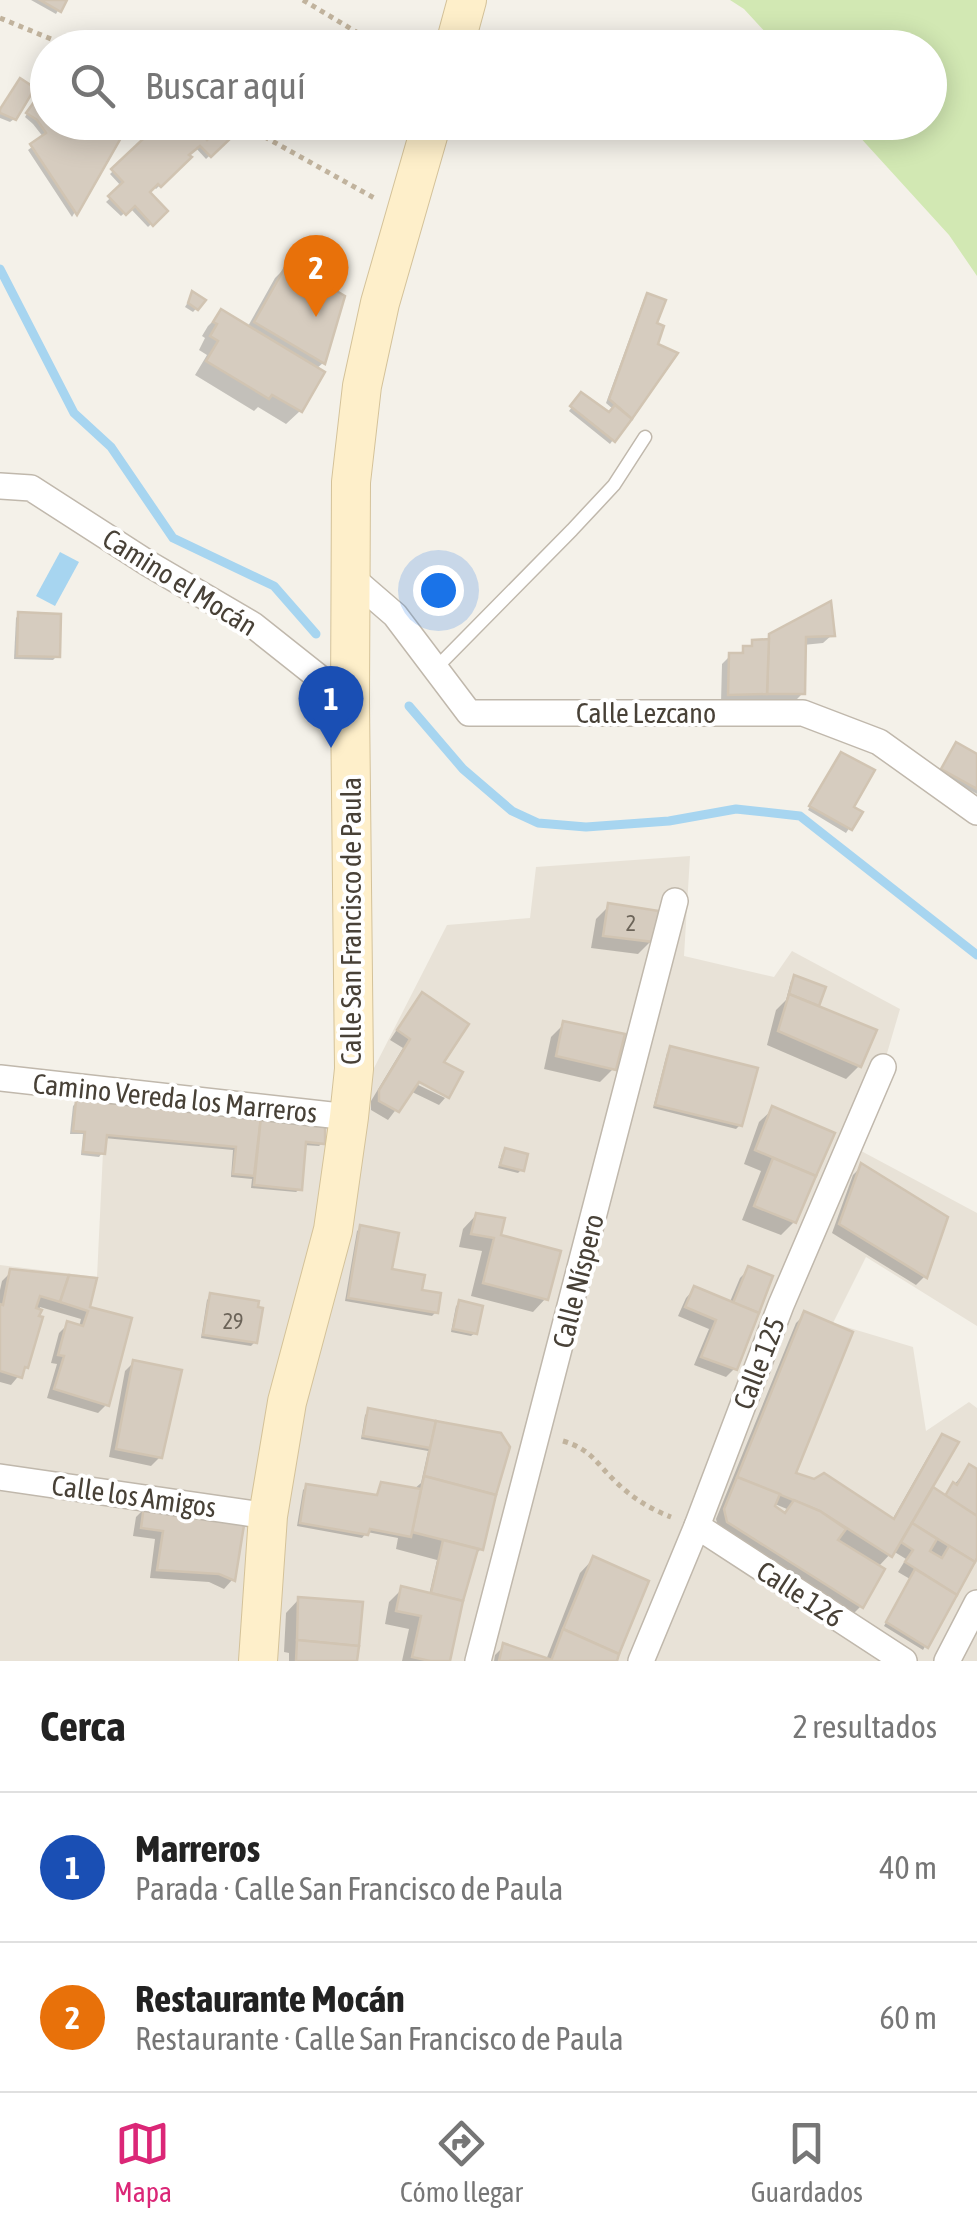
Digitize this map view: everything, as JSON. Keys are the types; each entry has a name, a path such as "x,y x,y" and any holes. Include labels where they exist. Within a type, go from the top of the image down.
{"main road":[{"path":"459,30 468,0"},
{"name":"Calle San Francisco de Paula","path":"258,1661 268,1516 287,1402 333,1230 354,1070 351,482 362,386 380,303 427,140"}],"street":[{"name":"Camino el Mocán","path":"0,486 31,488 253,625 350,702"},
{"name":"Calle Lezcano","path":"350,577 395,615 468,713 803,713 879,742 977,812"},
{"name":"Calle Níspero","path":"478,1661 676,902"},
{"name":"Calle 125","path":"641,1661 781,1305 883,1067"},
{"name":"Camino Vereda los Marreros","path":"0,1078 349,1118"},
{"name":"Calle los Amigos","path":"0,1477 268,1516"},
{"name":"Calle 126","path":"697,1526 904,1661"},
{"path":"947,1661 977,1604"}],"lane":[{"path":"435,669 614,485 645,437"}],"path":[{"path":"303,0 353,30"},
{"path":"0,18 30,30"},
{"path":"271,140 406,214"},
{"path":"538,1436 588,1451 616,1483 651,1509 697,1526"}],"shaded area":[{"path":"690,856 684,956 774,977 792,951 900,1009 883,1067 850,1145 977,1213 977,1326 866,1257 833,1323 913,1347 926,1431 969,1402 977,1408 977,1661 0,1661 0,1265 97,1277 106,1090 349,1117 447,925 530,918 536,867"}],"green space":[{"path":"730,0 977,0 977,276 949,235 862,140 947,140 947,30 763,30"}],"water":[{"path":"60,552 79,562 55,606 36,596"}],"building":[{"path":"40,0 67,0 61,12"},
{"path":"20,78 30,85 30,96 16,120 0,113"},
{"path":"36,140 120,140 77,215 30,144"},
{"path":"142,140 229,140 211,157 200,146 161,187 158,184 150,192 168,211 153,226 135,206 126,215 108,196 123,182 111,169"},
{"path":"288,262 345,296 325,364 254,322"},
{"path":"192,291 206,300 198,310 188,303"},
{"path":"647,293 666,300 657,323 664,326 658,344 678,353 632,419 609,399"},
{"path":"221,309 325,372 302,412 272,395 269,399 206,361 218,341 210,336"},
{"path":"581,392 609,412 615,405 632,419 615,442 570,406"},
{"path":"831,601 835,636 806,637 805,694 767,694 769,634"},
{"path":"18,612 61,614 60,657 17,656"},
{"path":"769,639 767,694 728,695 729,653 743,653 743,646 752,646 752,640"},
{"path":"956,742 977,754 977,789 941,769"},
{"path":"841,752 875,770 854,807 863,812 852,830 809,806"},
{"path":"608,903 659,911 654,942 603,936"},
{"path":"794,975 826,987 819,1006 789,994"},
{"path":"422,992 469,1024 444,1062 463,1072 449,1098 419,1082 399,1112 379,1101 379,1090 410,1039 397,1030"},
{"path":"789,994 877,1030 861,1067 778,1031"},
{"path":"563,1021 625,1034 616,1070 556,1056"},
{"path":"670,1046 758,1068 742,1126 655,1105"},
{"path":"76,1100 261,1117 254,1176 233,1174 236,1147 107,1135 105,1154 83,1152 85,1132 73,1131"},
{"path":"772,1106 835,1133 816,1176 755,1150"},
{"path":"261,1117 325,1122 325,1144 306,1142 302,1190 254,1185"},
{"path":"505,1148 528,1154 524,1171 500,1165"},
{"path":"773,1158 816,1176 796,1223 754,1206"},
{"path":"861,1163 948,1217 927,1278 839,1224"},
{"path":"476,1213 505,1218 501,1235 561,1251 548,1300 483,1283 494,1238 471,1234"},
{"path":"360,1225 399,1233 392,1269 425,1275 422,1290 441,1293 438,1313 348,1298"},
{"path":"748,1266 773,1276 759,1313 733,1303"},
{"path":"10,1269 69,1275 60,1302 40,1296 36,1308 42,1310 39,1316 43,1317 22,1378 0,1371 0,1304 3,1305"},
{"path":"69,1275 97,1278 90,1307 132,1318 109,1406 54,1389 64,1356 58,1355 67,1321 83,1326 88,1311 60,1302"},
{"path":"694,1286 759,1313 737,1370 701,1357 716,1320 685,1307"},
{"path":"210,1293 259,1301 258,1307 263,1308 257,1343 203,1335"},
{"path":"459,1300 483,1306 477,1334 453,1329"},
{"path":"804,1311 853,1332 796,1473 814,1479 824,1473 894,1519 942,1434 959,1442 892,1557 820,1511 737,1477"},
{"path":"133,1360 182,1370 162,1458 116,1449"},
{"path":"368,1408 436,1421 430,1448 363,1436"},
{"path":"436,1421 501,1433 510,1447 496,1495 424,1476"},
{"path":"969,1464 977,1469 977,1516 945,1496"},
{"path":"424,1476 496,1495 483,1550 412,1532"},
{"path":"737,1477 780,1494 775,1506 785,1513 794,1500 820,1511 846,1529 838,1540 885,1569 863,1608 727,1522 724,1509"},
{"path":"381,1482 421,1489 411,1537 370,1529 368,1535 300,1523 306,1484 377,1495"},
{"path":"933,1487 977,1516 975,1562 912,1523"},
{"path":"144,1505 245,1519 235,1581 219,1574 157,1570 163,1531 141,1528"},
{"path":"912,1523 937,1539 930,1551 942,1558 949,1546 975,1562 957,1595 905,1562 913,1550 901,1542"},
{"path":"443,1540 478,1549 463,1601 431,1593"},
{"path":"593,1556 649,1581 619,1654 563,1629"},
{"path":"915,1569 957,1595 928,1648 886,1622"},
{"path":"401,1586 463,1601 450,1661 412,1657 421,1616 396,1611"},
{"path":"298,1597 363,1602 359,1646 297,1640"},
{"path":"563,1629 619,1654 617,1661 551,1661"},
{"path":"297,1640 359,1646 357,1661 296,1661"},
{"path":"503,1643 552,1660 499,1661"}],"waterway":[{"path":"0,269 74,413 111,447 173,538 274,586 316,634"},
{"path":"409,706 463,769 512,811 538,823 586,827 669,821 736,809 800,816 977,955"}],"place":[{"name":"Restaurante Mocán","path":"316,317"},
{"name":"Marreros","path":"331,748"}]}
